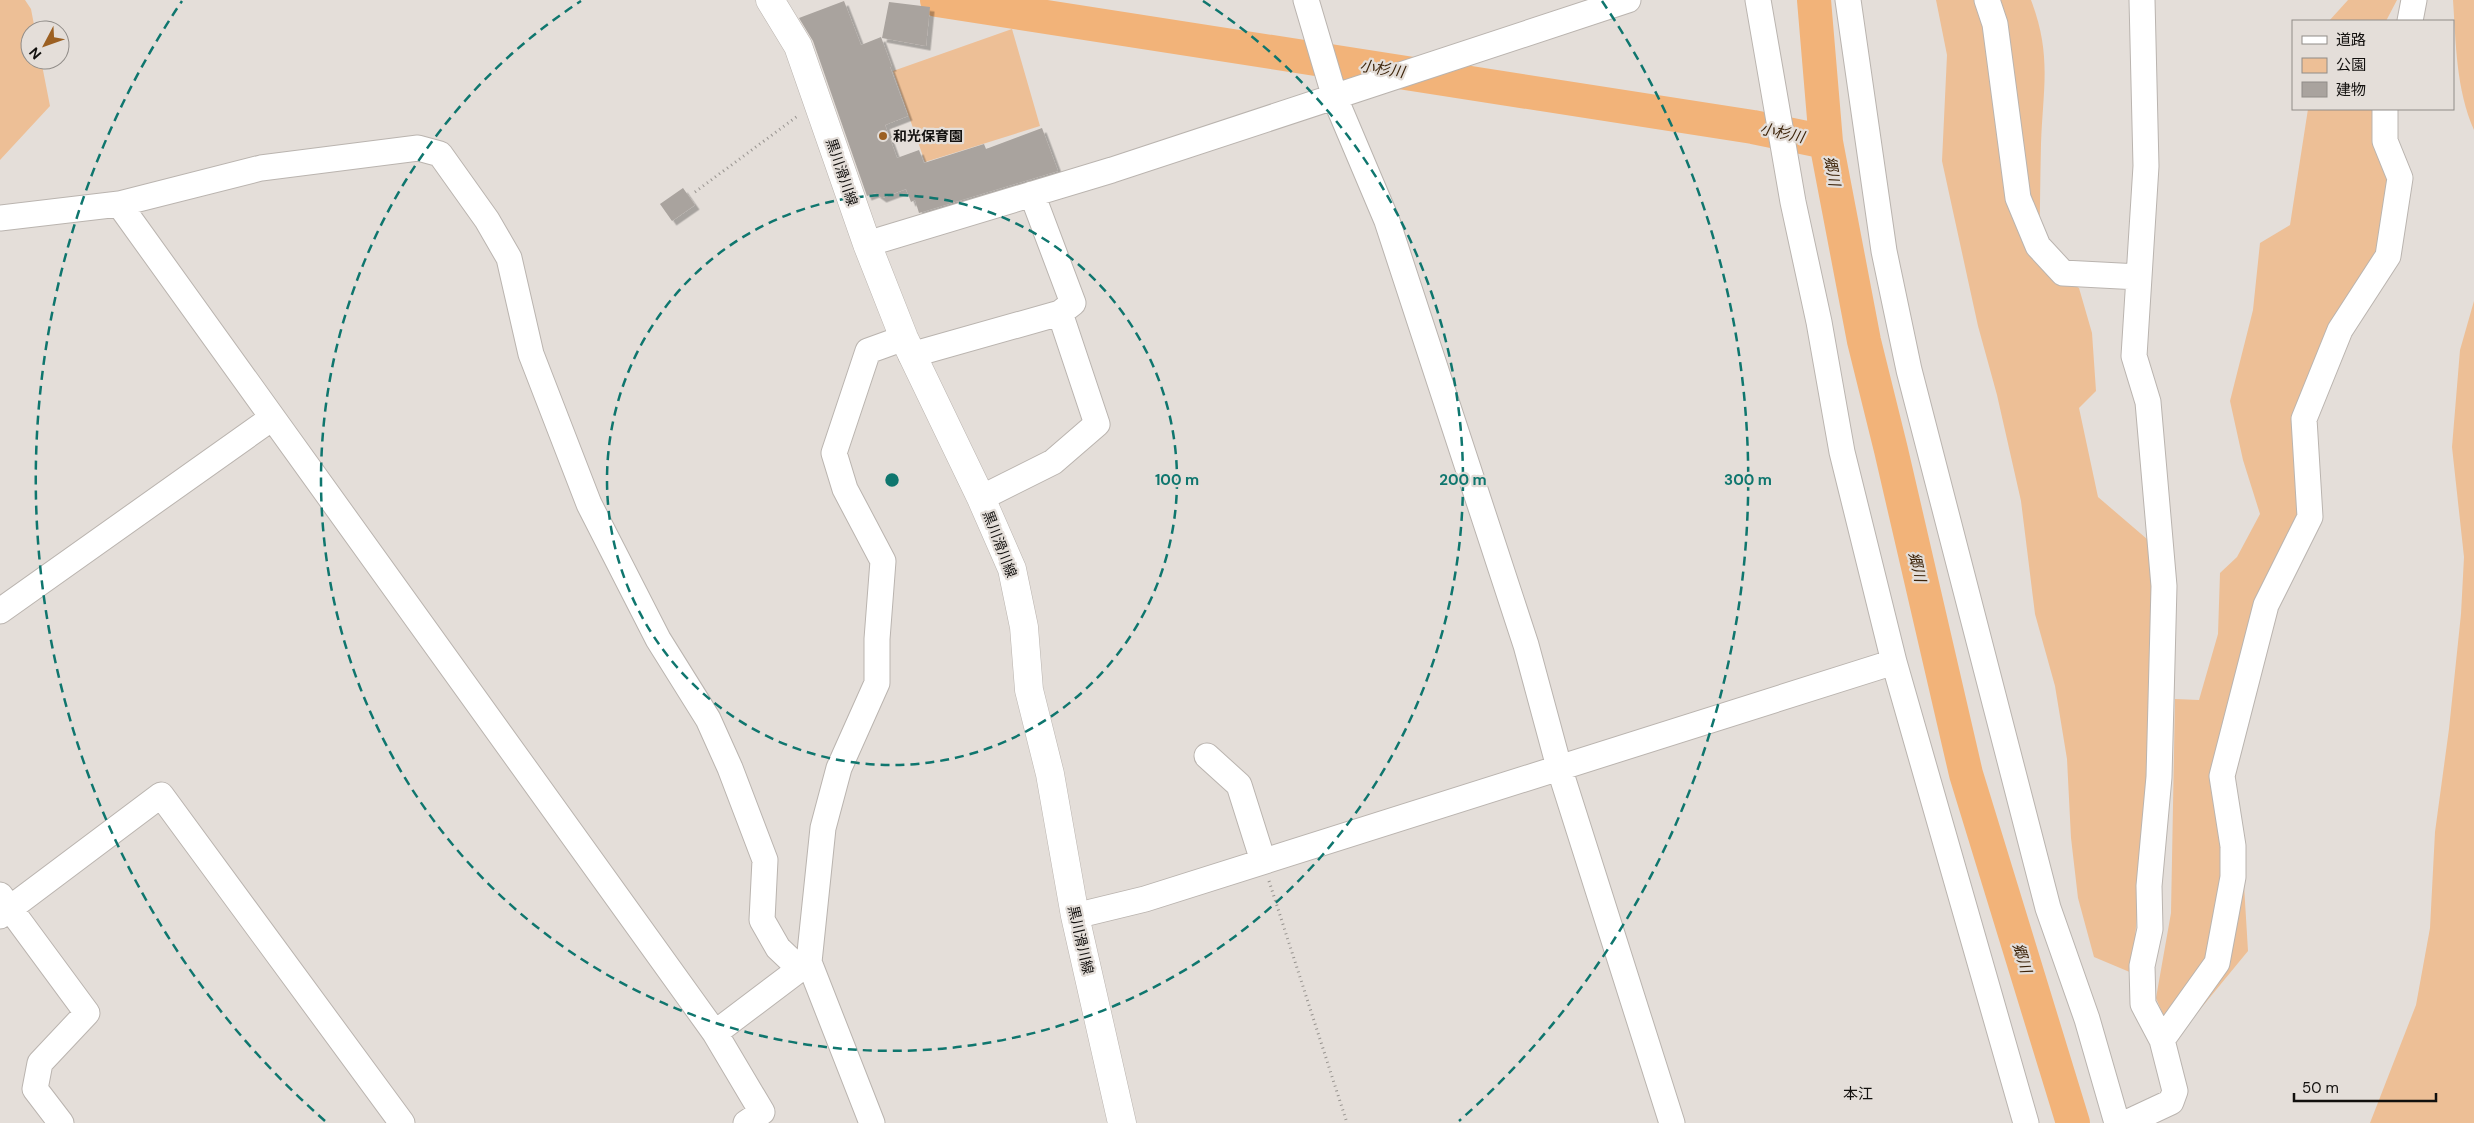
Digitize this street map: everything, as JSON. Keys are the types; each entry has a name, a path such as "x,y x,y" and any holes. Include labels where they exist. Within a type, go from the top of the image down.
{"main road":[{"name":"黒川滑川線","path":"770,0 798,46 867,244 908,346 981,498 1012,569 1024,627 1029,690 1050,774 1075,916 1122,1123"}],"street":[{"path":"1306,0 1335,98 1386,221 1526,646 1559,767 1672,1123"},
{"path":"867,244 1335,98 1628,0"},
{"path":"1758,0 1793,202 1819,322 1842,452 1894,662 2026,1123"},
{"path":"1848,0 1884,250 1910,370 2048,908 2087,1019 2117,1123"},
{"path":"1986,0 1995,24 2018,198 2038,246 2062,273 2139,277"},
{"path":"2126,1123 2171,1102 2175,1091 2162,1040 2142,1004 2142,966 2150,929 2150,886 2159,777 2164,586 2148,402 2134,356 2146,166 2142,0"},
{"path":"2410,20 2414,0"},
{"path":"2162,1040 2217,963 2233,877 2233,846 2222,776 2266,605 2310,517 2304,419 2340,330 2388,256 2400,178 2385,141 2385,110"},
{"path":"0,218 119,204 260,168 418,148 440,154 487,220 510,258 531,354 589,504 658,638 712,727 765,860 762,920 778,948 804,965"},
{"path":"872,1123 804,965 823,828 839,768 877,683 877,639 883,562 845,489 834,453 868,351 908,346 1060,313 1073,303 1032,194"},
{"path":"119,204 715,1033 762,1112 746,1123"},
{"path":"981,498 1053,462 1097,424 1060,313"},
{"path":"0,611 272,418"},
{"path":"1075,916 1145,899 1894,662"},
{"path":"1206,756 1239,786 1263,861"},
{"path":"61,1123 35,1089 40,1063 87,1013 3,907 161,795 402,1123"},
{"path":"715,1033 804,965"}],"path":[{"path":"695,192 817,102"},
{"path":"1263,861 1347,1123"}],"green space":[{"path":"0,0 25,0 31,9 33,20 20,20 20,70 43,70 50,106 0,160"},
{"path":"1936,0 2031,0 2042,38 2045,72 2041,144 2039,264 2079,288 2092,333 2096,391 2079,408 2098,497 2154,545 2154,719 2132,973 2094,957 2078,898 2071,838 2067,759 2055,686 2035,614 2021,501 1997,395 1978,326 1942,161 1947,55"},
{"path":"2348,0 2397,0 2387,20 2330,20"},
{"path":"2453,0 2474,0 2474,130 2460,82"},
{"path":"1012,29 1040,126 925,162 893,71"},
{"path":"2308,110 2381,110 2405,205 2344,338 2312,416 2313,464 2261,662 2234,783 2242,852 2248,951 2174,1041 2156,998 2171,913 2175,699 2199,700 2218,634 2220,573 2237,557 2260,514 2243,460 2230,401 2253,310 2260,243 2290,225"},
{"path":"2474,301 2474,1123 2370,1123 2416,1005 2430,928 2435,832 2449,729 2461,614 2464,557 2452,447 2460,350"}],"building":[{"path":"844,1 861,45 881,37 892,67 890,67 908,116 885,125 897,158 919,150 924,163 984,144 986,149 1042,128 1058,171 919,213 915,200 911,202 906,189 882,198 875,193 867,196 813,41 799,18"},
{"path":"889,2 930,7 926,46 882,38"},
{"path":"683,188 695,205 672,221 660,204"}],"waterway":[{"name":"小杉川","path":"937,0 1753,127 1826,142"},
{"name":"郷川","path":"1814,0 1826,142 1864,341 1966,774 2073,1123"}],"place":[{"name":"和光保育園","path":"883,136"}],"district":[{"name":"本江","path":"1858,1094"}]}
